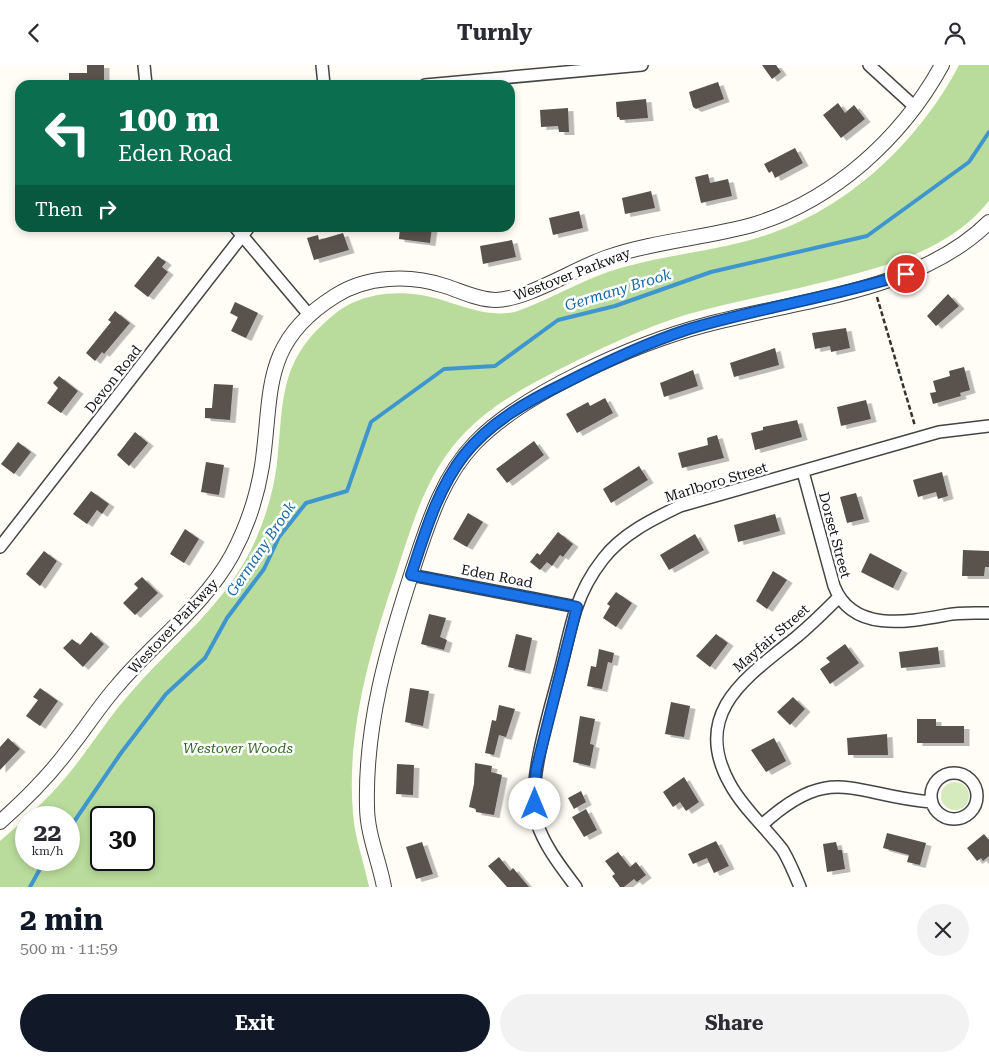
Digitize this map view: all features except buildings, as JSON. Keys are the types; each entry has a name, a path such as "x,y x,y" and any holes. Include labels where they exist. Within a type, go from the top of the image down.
{"street":[{"path":"144,65 146,80"},
{"path":"322,65 324,80"},
{"path":"494,65 494,77"},
{"path":"468,80 642,65"},
{"path":"869,65 915,107"},
{"name":"Westover Parkway","path":"0,822 54,768 116,687 206,594 225,568 243,532 256,496 263,463 268,395 274,369 286,345 310,317 344,291 382,280 422,281 483,299 512,298 612,255 737,229 770,219 815,196 858,167 885,142 915,107 942,65"},
{"path":"384,887 367,814 368,745 373,710 388,648 432,513 456,467 487,432 526,403 610,361 679,333 873,284 940,260 963,245 989,222"},
{"name":"Devon Road","path":"0,547 240,232"},
{"path":"244,232 310,317"},
{"name":"Marlboro Street","path":"576,887 552,855 536,821 534,787 544,731 577,607 594,571 604,556 624,538 680,506 939,432 989,426"},
{"name":"Dorset Street","path":"802,472 838,598 859,614 882,622 903,622 947,615 989,613"},
{"name":"Eden Road","path":"411,575 577,607"},
{"name":"Mayfair Street","path":"800,887 783,851 730,784 717,751 716,731 721,714 729,699 751,672 814,623 838,598"},
{"path":"950,773 966,776 975,788 976,803 967,815 960,818 946,818 934,809 932,802 932,787 937,780 950,773"},
{"path":"762,825 781,807 796,798 828,786 842,786 876,792 904,800 932,802"}],"path":[{"path":"873,284 918,438"}],"green space":[{"name":"Westover Woods","path":"959,65 989,65 989,201 974,218 957,231 919,252 878,267 817,284 685,315 620,340 526,387 496,406 468,429 445,457 429,484 416,514 377,632 362,692 353,753 353,814 369,887 0,887 0,841 15,828 15,871 80,871 80,806 38,806 66,777 127,697 198,623 230,585 244,563 260,530 272,492 276,473 284,393 289,377 295,361 304,346 333,315 347,305 363,299 397,293 431,297 487,313 515,312 610,271 757,238 789,227 819,212 848,193 875,172 900,148 942,94"},
{"path":"955,782 965,786 969,796 965,806 955,810 945,806 941,796 945,786"}],"waterway":[{"name":"Germany Brook","path":"80,813 121,753 166,694 205,658 227,618 264,569 279,537 306,503 347,491 371,422 444,369 495,366 558,320 615,306 711,272 867,236 969,162 989,132"},
{"name":"Germany Brook","path":"30,887 39,871"}],"route":[{"path":"535,804 536,770 544,731 577,607 411,575 432,513 447,481 456,467 475,443 514,411 539,396 627,353 686,330 827,296 906,274"}]}
